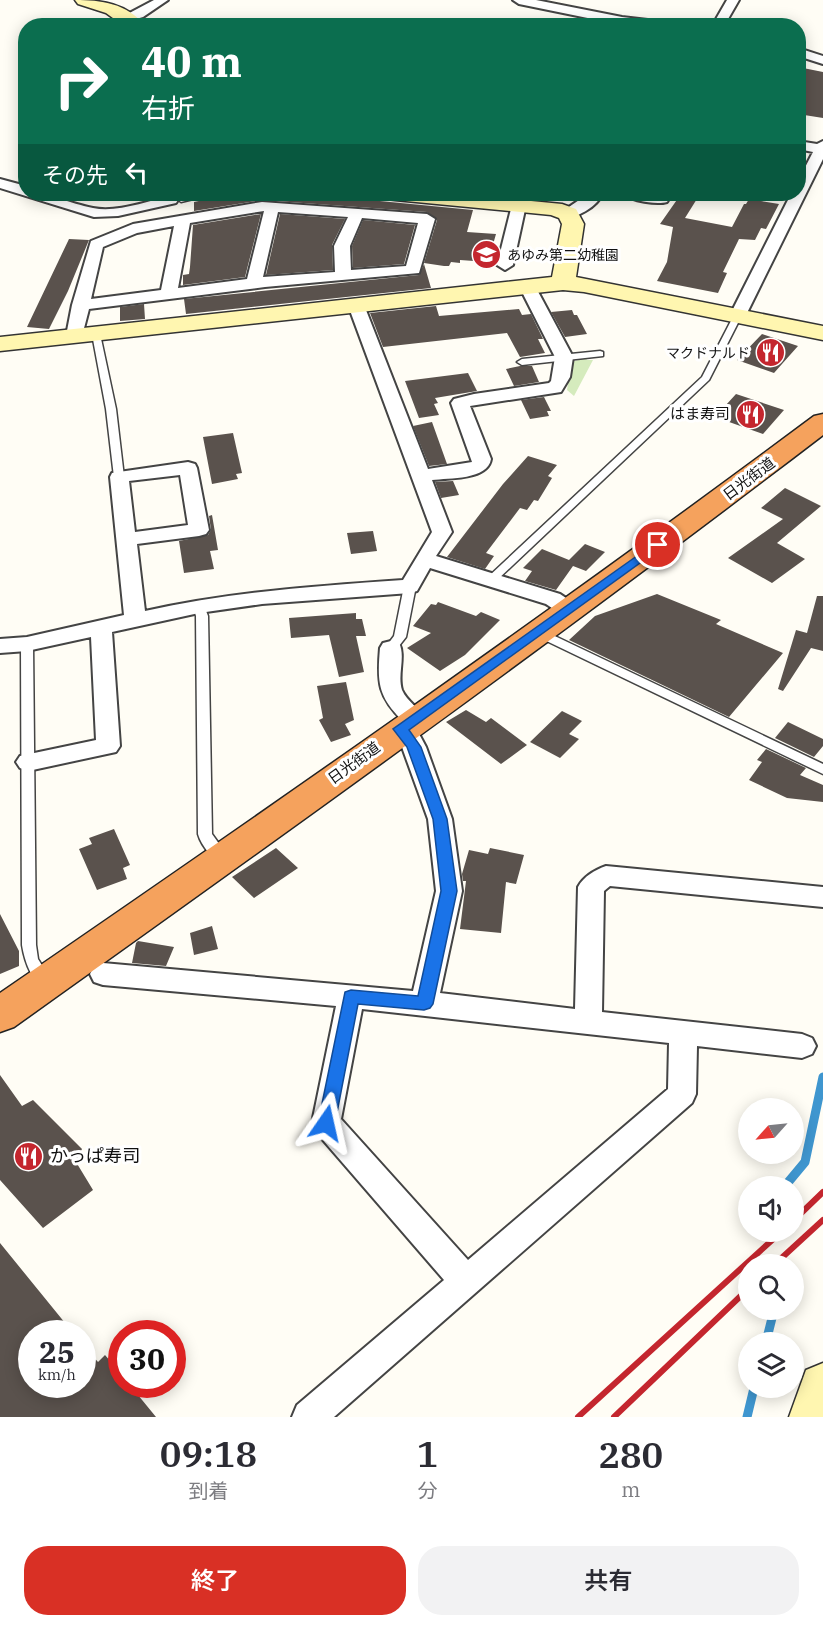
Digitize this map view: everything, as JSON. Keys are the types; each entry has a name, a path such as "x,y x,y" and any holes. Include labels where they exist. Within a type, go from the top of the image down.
{"highway":[{"name":"日光街道","path":"0,1015 223,859 712,506 823,422"}],"street":[{"path":"84,0 112,9 125,18"},
{"path":"135,18 162,0"},
{"path":"519,0 611,18"},
{"path":"723,18 733,0"},
{"path":"806,55 823,60"},
{"path":"806,146 822,147 806,179"},
{"path":"0,183 18,189"},
{"path":"55,201 94,213 118,212 158,201"},
{"path":"80,305 254,283 412,270 427,219 437,201"},
{"path":"484,201 554,209 568,214 573,224 563,283"},
{"path":"568,214 589,201"},
{"path":"738,315 795,201"},
{"path":"505,264 519,205"},
{"path":"85,335 80,305 96,244 133,229 262,206 427,219"},
{"path":"254,283 272,207"},
{"path":"343,276 342,246 357,214"},
{"path":"169,293 183,220"},
{"path":"0,344 563,283 584,285 823,333"},
{"path":"419,476 471,469 481,465 482,459 460,403 555,388 560,383 564,357 527,286"},
{"path":"0,646 27,644 200,606 262,597 410,586 442,532 356,305"},
{"path":"128,539 200,530 188,468 120,477 135,619"},
{"path":"424,559 553,599 568,609"},
{"path":"28,762 108,746 101,627"},
{"path":"391,648 390,689 408,724 410,738 440,819 449,891 424,1004"},
{"path":"588,1022 591,887 606,876 823,897"},
{"path":"104,974 424,1004 802,1046"},
{"path":"351,997 326,1123 466,1281"},
{"path":"309,1417 682,1094 683,1033"},
{"path":"813,1417 823,1387"}],"lane":[{"path":"492,579 706,378 738,315"},
{"path":"85,335 111,409 120,477"},
{"path":"522,362 600,354"},
{"path":"391,648 400,637 410,586"},
{"path":"200,606 205,834 206,839 223,859"},
{"path":"537,631 823,769"},
{"path":"27,644 29,945 31,960 46,983"}],"green space":[{"path":"586,358 593,360 574,396 567,390 571,362"}],"building":[{"path":"806,69 823,72 823,118 806,115"},
{"path":"199,201 256,201 194,211 194,202"},
{"path":"276,201 380,201 473,210 467,232 496,234 488,262 460,260 460,263 451,262 449,266 424,263 437,220 427,212"},
{"path":"676,201 696,201 685,218 732,227 748,201 779,204 766,229 761,228 755,240 739,239 723,272 727,273 718,293 657,281 667,262 673,227 660,224"},
{"path":"261,214 245,277 183,285 183,275 189,274 193,225"},
{"path":"280,214 345,219 332,245 333,270 266,275"},
{"path":"363,220 415,225 404,264 353,268 352,246"},
{"path":"69,239 89,240 68,291 49,329 27,327"},
{"path":"424,264 431,288 186,314 184,299 419,275"},
{"path":"144,304 145,319 120,321 120,307"},
{"path":"436,306 439,316 519,309 522,315 531,314 543,339 538,339 545,353 520,357 507,333 383,347 370,313"},
{"path":"572,310 587,334 565,337 551,312"},
{"path":"762,334 798,346 774,373 737,360"},
{"path":"532,366 539,382 514,386 506,369"},
{"path":"468,373 477,391 435,398 438,403 434,404 439,415 419,418 405,381"},
{"path":"736,394 784,410 763,434 715,417"},
{"path":"544,397 551,411 547,411 549,416 530,419 521,400"},
{"path":"432,422 447,464 429,466 413,426"},
{"path":"233,433 242,473 236,474 238,479 212,484 203,437"},
{"path":"528,456 557,465 548,476 552,478 538,501 534,500 527,510 520,508 486,553 494,556 485,569 447,557 503,484"},
{"path":"453,481 459,495 441,498 435,482"},
{"path":"785,488 821,506 777,543 805,559 772,583 728,558 783,519 761,508"},
{"path":"212,515 218,550 210,551 214,569 184,573 179,541 208,535 211,530 209,516"},
{"path":"373,531 377,551 351,554 347,533"},
{"path":"585,544 605,552 586,571 573,566 556,590 525,581 532,571 523,568 542,549 569,560"},
{"path":"657,594 721,620 716,624 783,653 729,717 569,640 595,616"},
{"path":"817,596 823,596 823,651 811,648 783,691 778,689 796,630 807,633"},
{"path":"438,602 476,616 481,612 500,620 465,655 440,671 407,648 431,633 413,626 431,604 436,605"},
{"path":"356,613 356,619 362,619 366,636 356,636 364,672 339,677 329,635 291,638 289,618"},
{"path":"346,682 354,720 345,724 351,735 331,742 319,720 323,718 317,686"},
{"path":"466,710 486,722 491,718 527,745 501,764 446,722"},
{"path":"562,711 582,721 569,734 579,739 560,758 530,742"},
{"path":"788,722 823,739 823,746 814,757 775,738"},
{"path":"766,749 806,768 800,775 823,785 823,802 787,798 749,780 762,762 757,760"},
{"path":"114,829 130,865 123,868 127,879 97,890 79,849 92,844 89,838"},
{"path":"276,848 298,868 254,898 232,877"},
{"path":"490,848 524,855 516,884 506,882 501,933 460,929 466,881 463,881 462,874 469,850 488,854"},
{"path":"0,914 19,951 19,966 0,974"},
{"path":"212,926 218,949 194,955 190,933"},
{"path":"138,941 174,947 166,966 132,963"},
{"path":"0,1075 22,1106 33,1100 82,1149 76,1162 93,1190 43,1228 0,1180"},
{"path":"0,1243 63,1320 18,1320 18,1398 96,1398 96,1360 98,1362 105,1355 108,1359 108,1398 140,1398 156,1417 0,1417"}],"waterway":[{"path":"793,1176 805,1162 823,1077"},
{"path":"768,1332 772,1320"},
{"path":"747,1417 752,1398"}],"railway":[{"path":"804,1210 823,1192"},
{"path":"786,1254 823,1220"},
{"path":"578,1417 770,1242"},
{"path":"614,1417 738,1299"}],"place":[{"name":"あゆみ第二幼稚園","path":"486,255"},
{"name":"マクドナルド","path":"771,353"},
{"name":"はま寿司","path":"751,414"},
{"name":"かっぱ寿司","path":"29,1156"}],"route":[{"path":"326,1123 351,997 424,1004 449,891 440,819 414,747 410,738 400,729 658,545"}]}
